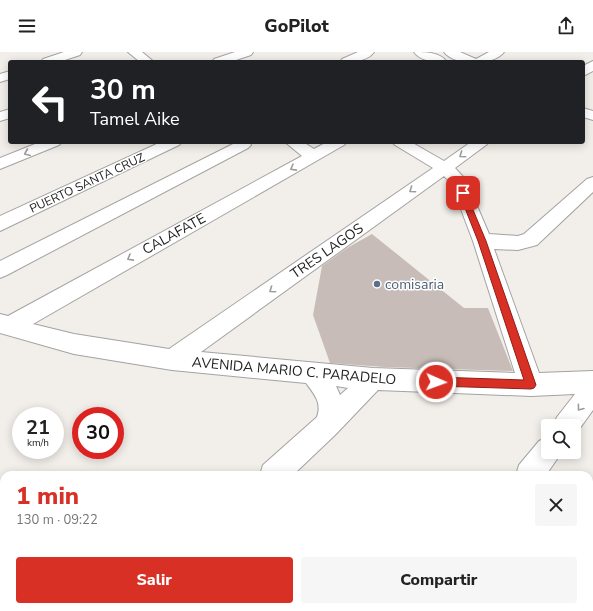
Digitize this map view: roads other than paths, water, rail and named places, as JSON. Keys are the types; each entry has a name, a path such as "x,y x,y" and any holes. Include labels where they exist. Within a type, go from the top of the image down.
{"street":[{"path":"53,60 76,52"},
{"path":"134,52 145,60"},
{"path":"224,60 247,52"},
{"path":"353,60 368,52"},
{"path":"420,52 437,60"},
{"path":"450,52 468,60"},
{"path":"484,60 498,52"},
{"path":"0,164 49,144"},
{"name":"PUERTO SANTA CRUZ","path":"0,224 170,144"},
{"path":"295,144 313,156"},
{"name":"CALAFATE","path":"4,325 335,144"},
{"path":"403,144 444,168 458,180 482,241 531,385"},
{"name":"TRES LAGOS","path":"172,360 478,144"},
{"path":"0,270 243,145"},
{"path":"482,241 518,243 530,240 593,183"},
{"name":"AVENIDA MARIO C. PARADELO","path":"4,325 74,344 172,360 373,380 531,385 593,382"},
{"path":"313,374 326,390 332,403 332,412 327,425"},
{"path":"277,471 373,380"},
{"path":"571,419 593,390"},
{"path":"532,471 541,459"}],"place":[{"name":"comisaria","path":"377,284"}]}
